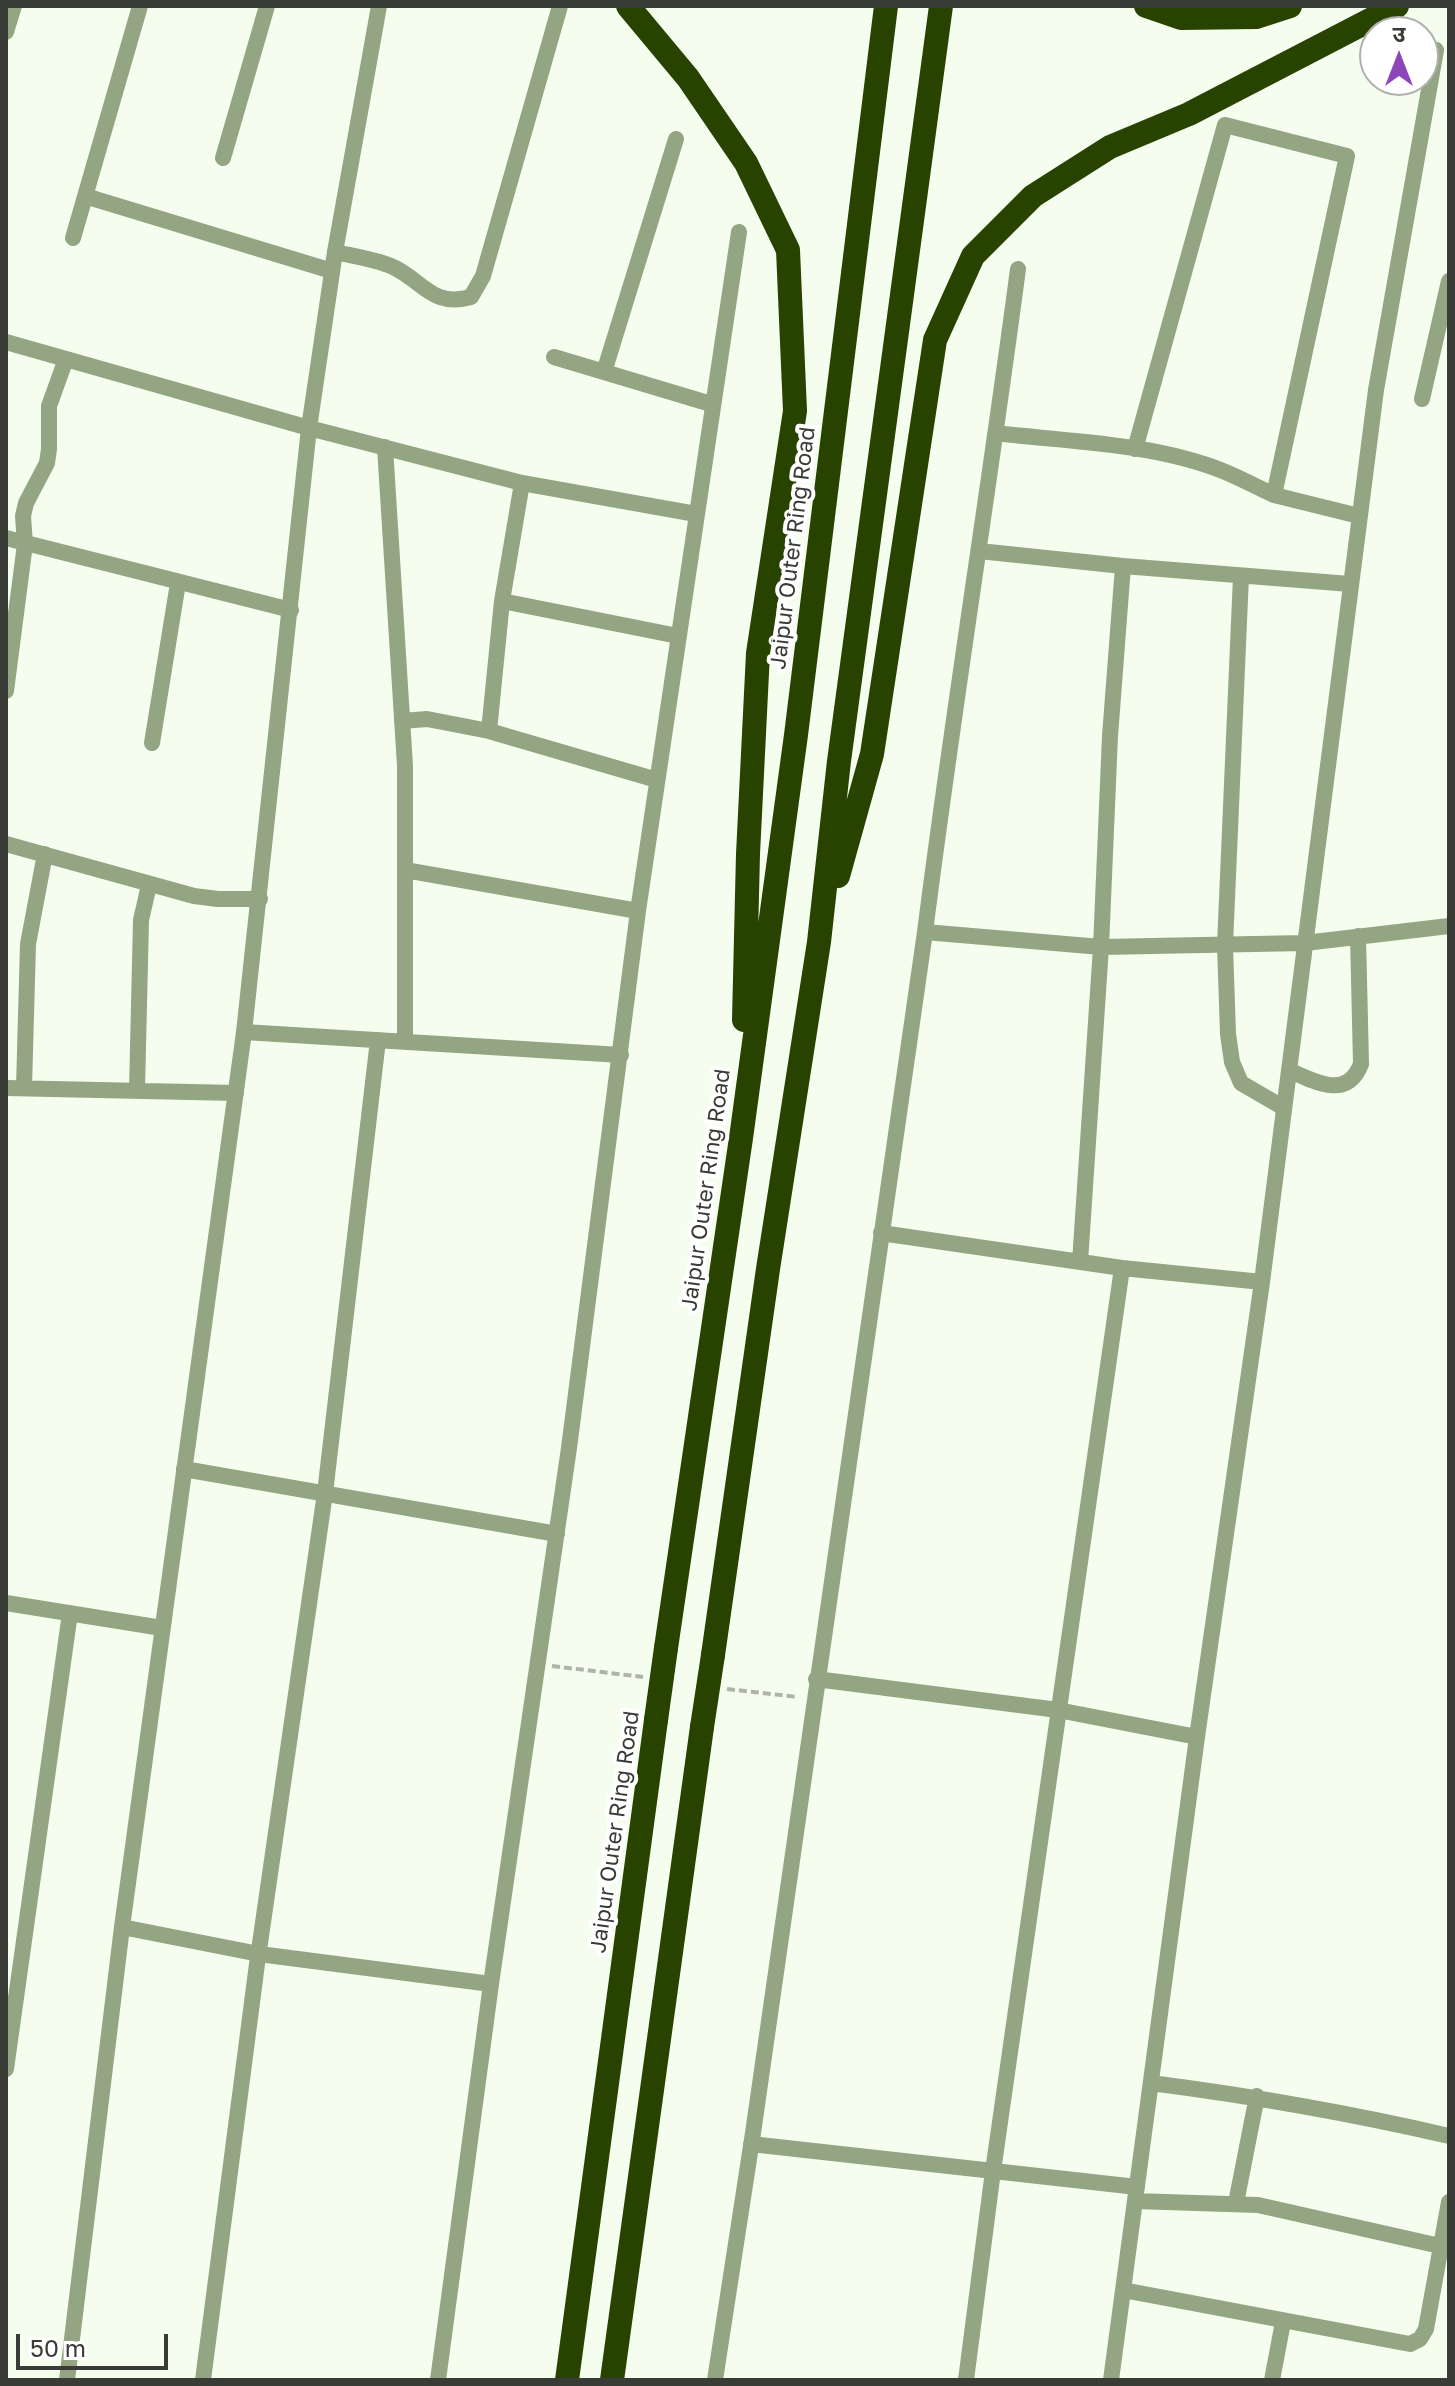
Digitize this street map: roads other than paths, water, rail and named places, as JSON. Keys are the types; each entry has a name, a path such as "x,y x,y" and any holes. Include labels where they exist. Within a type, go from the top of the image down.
{"highway":[{"path":"628,6 688,78 746,163 788,250 795,411 758,653 748,854 741,1138"},
{"name":"Jaipur Outer Ring Road","path":"567,2380 666,1648 796,735 886,6"},
{"path":"612,2380 702,1727 819,942 839,761 941,6"},
{"path":"1146,6 1181,18 1256,17 1290,6"},
{"path":"819,942 872,754 935,340 973,256 1033,196 1110,147 1189,114 1397,6"}],"street":[{"path":"6,32 14,6"},
{"path":"73,238 140,6"},
{"path":"223,158 267,6"},
{"path":"67,2380 122,1927 244,1032 309,428 335,252 379,6"},
{"path":"335,252 387,264 437,297 456,301 471,297 483,276 560,6"},
{"path":"1116,2379 1123,2290 1262,1282 1376,390 1428,96"},
{"path":"1135,449 1225,125 1347,156 1274,495"},
{"path":"604,372 676,139"},
{"path":"85,196 332,271"},
{"path":"438,2380 491,1984 557,1534 638,911 739,232"},
{"path":"715,2380 1018,269"},
{"path":"1422,399 1449,281"},
{"path":"6,342 309,428 522,483 696,514"},
{"path":"554,357 711,404"},
{"path":"6,691 25,544 23,516 26,503 47,463 49,406 66,359"},
{"path":"996,433 1135,449 1222,470 1274,495 1359,516"},
{"path":"385,447 405,766 405,1041"},
{"path":"489,731 502,601 522,483"},
{"path":"6,538 291,610"},
{"path":"979,551 1350,584"},
{"path":"1080,1262 1101,947 1110,736 1123,566"},
{"path":"1241,576 1225,945 1228,1034 1232,1062 1241,1083 1284,1108"},
{"path":"152,743 178,583"},
{"path":"502,601 678,636"},
{"path":"402,721 427,719 489,731 657,780"},
{"path":"6,844 149,885 218,899 260,899"},
{"path":"24,1087 28,944 45,854"},
{"path":"405,870 638,911"},
{"path":"137,1090 141,920 149,885"},
{"path":"925,932 1101,947 1305,943 1449,926"},
{"path":"1289,1070 1320,1084 1342,1085 1356,1077 1361,1064 1358,936"},
{"path":"244,1032 621,1055"},
{"path":"203,2380 259,1954 325,1493 378,1040"},
{"path":"6,1088 236,1093"},
{"path":"881,1233 1122,1268 1262,1282"},
{"path":"966,2380 1122,1268"},
{"path":"184,1469 557,1534"},
{"path":"6,1603 162,1628"},
{"path":"6,2069 10,2005 70,1613"},
{"path":"816,1679 1058,1710 1197,1737"},
{"path":"122,1927 259,1954 491,1984"},
{"path":"1151,2083 1257,2096 1361,2115 1449,2136"},
{"path":"1236,2203 1257,2096"},
{"path":"751,2144 993,2171 1136,2194 1236,2203 1440,2246"},
{"path":"1123,2290 1410,2344 1420,2339 1426,2329 1449,2202"},
{"path":"1272,2380 1283,2322"}]}
